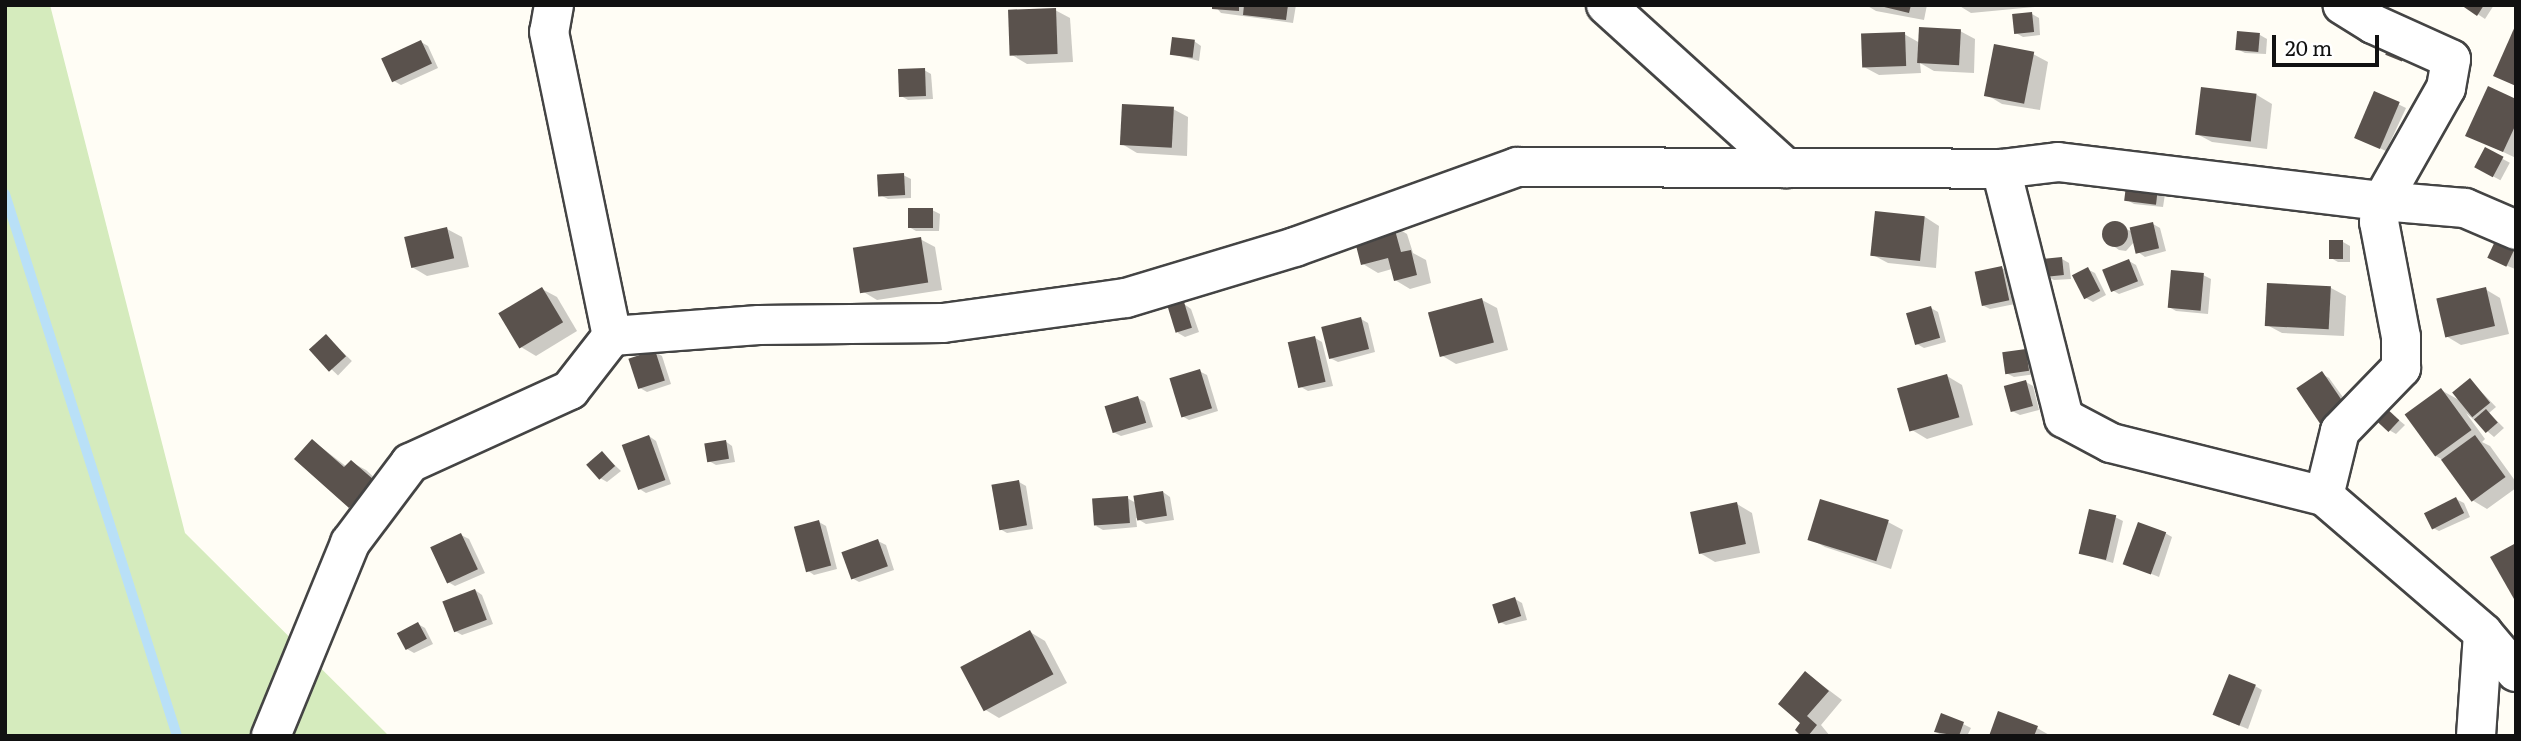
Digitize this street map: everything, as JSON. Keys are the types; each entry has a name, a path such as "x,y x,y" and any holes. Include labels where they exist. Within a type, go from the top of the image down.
{"street":[{"path":"554,5 549,32 612,336"},
{"path":"1606,5 1786,167"},
{"path":"2324,496 2340,431 2401,368 2401,337 2379,222 2382,201 2446,88 2451,59 2373,24 2343,5"},
{"path":"271,736 350,543 410,463 570,390 612,336 759,325 943,323 1126,298 1295,247 1517,167 2001,169 2058,162 2382,201 2465,208 2516,230"},
{"path":"2001,169 2064,418 2111,443 2324,496 2483,633 2516,672"},
{"path":"2476,736 2483,633"}],"green space":[{"path":"5,5 50,5 185,533 389,736 5,736"}],"building":[{"path":"1212,5 1239,5 1239,11 1212,9"},
{"path":"1244,5 1288,5 1286,20 1243,15"},
{"path":"1876,5 1911,5 1909,13"},
{"path":"2461,5 2484,5 2477,16"},
{"path":"1056,8 1058,54 1010,56 1008,10"},
{"path":"2032,12 2034,32 2014,34 2012,14"},
{"path":"2516,24 2516,86 2493,76"},
{"path":"1919,27 1961,29 1959,65 1917,63"},
{"path":"2237,31 2260,33 2258,52 2235,50"},
{"path":"1905,32 1906,66 1862,68 1861,34"},
{"path":"1172,37 1195,40 1193,58 1170,55"},
{"path":"2392,38 2409,45 2402,61 2385,55"},
{"path":"421,40 432,64 392,82 381,59"},
{"path":"1994,44 2034,52 2024,104 1984,96"},
{"path":"925,68 926,96 899,97 898,69"},
{"path":"2488,86 2516,99 2516,124 2503,152 2465,136"},
{"path":"2201,87 2257,94 2251,141 2195,135"},
{"path":"2374,91 2400,102 2380,149 2354,138"},
{"path":"1122,104 1174,107 1172,148 1120,145"},
{"path":"2485,147 2504,157 2493,177 2474,167"},
{"path":"904,173 905,195 878,196 877,174"},
{"path":"2127,178 2159,182 2156,205 2124,201"},
{"path":"908,208 933,208 933,228 908,228"},
{"path":"1875,211 1925,216 1920,261 1870,256"},
{"path":"2115,221 2124,225 2128,234 2124,243 2115,247 2106,243 2102,234 2106,225"},
{"path":"2153,222 2159,248 2136,254 2130,227"},
{"path":"1393,223 1401,252 1411,250 1417,275 1394,281 1388,258 1361,265 1353,234"},
{"path":"447,227 454,258 411,268 404,237"},
{"path":"921,237 928,282 860,293 853,248"},
{"path":"2497,237 2516,246 2506,267 2487,258"},
{"path":"2329,240 2343,240 2343,259 2329,259"},
{"path":"2062,257 2064,275 2044,277 2042,259"},
{"path":"2129,259 2138,281 2111,292 2102,270"},
{"path":"2002,266 2009,300 1982,306 1975,272"},
{"path":"2088,267 2100,291 2084,299 2072,275"},
{"path":"2171,270 2204,273 2201,311 2168,308"},
{"path":"2267,283 2331,286 2329,329 2265,326"},
{"path":"542,287 563,322 519,348 498,313"},
{"path":"2486,287 2495,326 2445,337 2436,298"},
{"path":"1482,298 1494,342 1440,357 1428,312"},
{"path":"1184,302 1192,328 1176,333 1168,307"},
{"path":"1931,306 1940,338 1915,345 1906,313"},
{"path":"1361,317 1369,349 1329,359 1321,327"},
{"path":"326,334 346,356 329,372 309,349"},
{"path":"1315,336 1326,382 1298,388 1288,342"},
{"path":"2026,349 2029,371 2005,374 2002,352"},
{"path":"655,350 665,380 638,389 628,359"},
{"path":"1200,369 1212,408 1181,418 1169,378"},
{"path":"2322,371 2345,406 2320,423 2296,388"},
{"path":"1947,374 1959,417 1909,432 1897,388"},
{"path":"2470,378 2490,403 2472,417 2452,392"},
{"path":"2026,380 2033,406 2011,412 2004,386"},
{"path":"2441,388 2472,430 2435,457 2405,414"},
{"path":"1138,396 1146,423 1113,433 1105,406"},
{"path":"2384,406 2399,420 2388,432 2373,418"},
{"path":"2486,409 2498,423 2486,433 2474,419"},
{"path":"649,435 665,480 638,490 622,445"},
{"path":"2475,435 2506,477 2472,502 2441,460"},
{"path":"312,439 344,467 351,460 374,480 349,508 294,459"},
{"path":"726,440 729,459 707,462 704,443"},
{"path":"602,451 615,466 599,480 586,465"},
{"path":"1019,480 1027,525 999,530 991,485"},
{"path":"1163,491 1167,516 1137,520 1133,496"},
{"path":"1128,496 1130,523 1094,525 1092,499"},
{"path":"2456,497 2464,513 2432,529 2424,513"},
{"path":"1820,499 1889,520 1876,561 1807,540"},
{"path":"1737,502 1746,544 1699,554 1690,512"},
{"path":"2089,509 2116,515 2106,560 2079,554"},
{"path":"819,520 831,565 806,572 794,527"},
{"path":"2138,522 2166,532 2151,575 2123,564"},
{"path":"461,533 478,569 447,584 430,547"},
{"path":"878,539 888,566 851,580 841,552"},
{"path":"2516,543 2516,598 2514,599 2490,557"},
{"path":"475,589 487,620 454,632 442,602"},
{"path":"1515,597 1521,616 1498,623 1492,604"},
{"path":"418,622 427,639 406,650 397,633"},
{"path":"1030,630 1053,674 984,711 960,667"},
{"path":"1805,671 1829,691 1807,716 1817,725 1808,736 1801,736 1795,730 1800,723 1778,704"},
{"path":"2229,674 2256,685 2239,726 2213,715"},
{"path":"1998,711 2038,726 2034,736 1989,736"},
{"path":"1941,713 1964,722 1959,736 1934,732"}],"waterway":[{"path":"5,194 177,736"}]}
